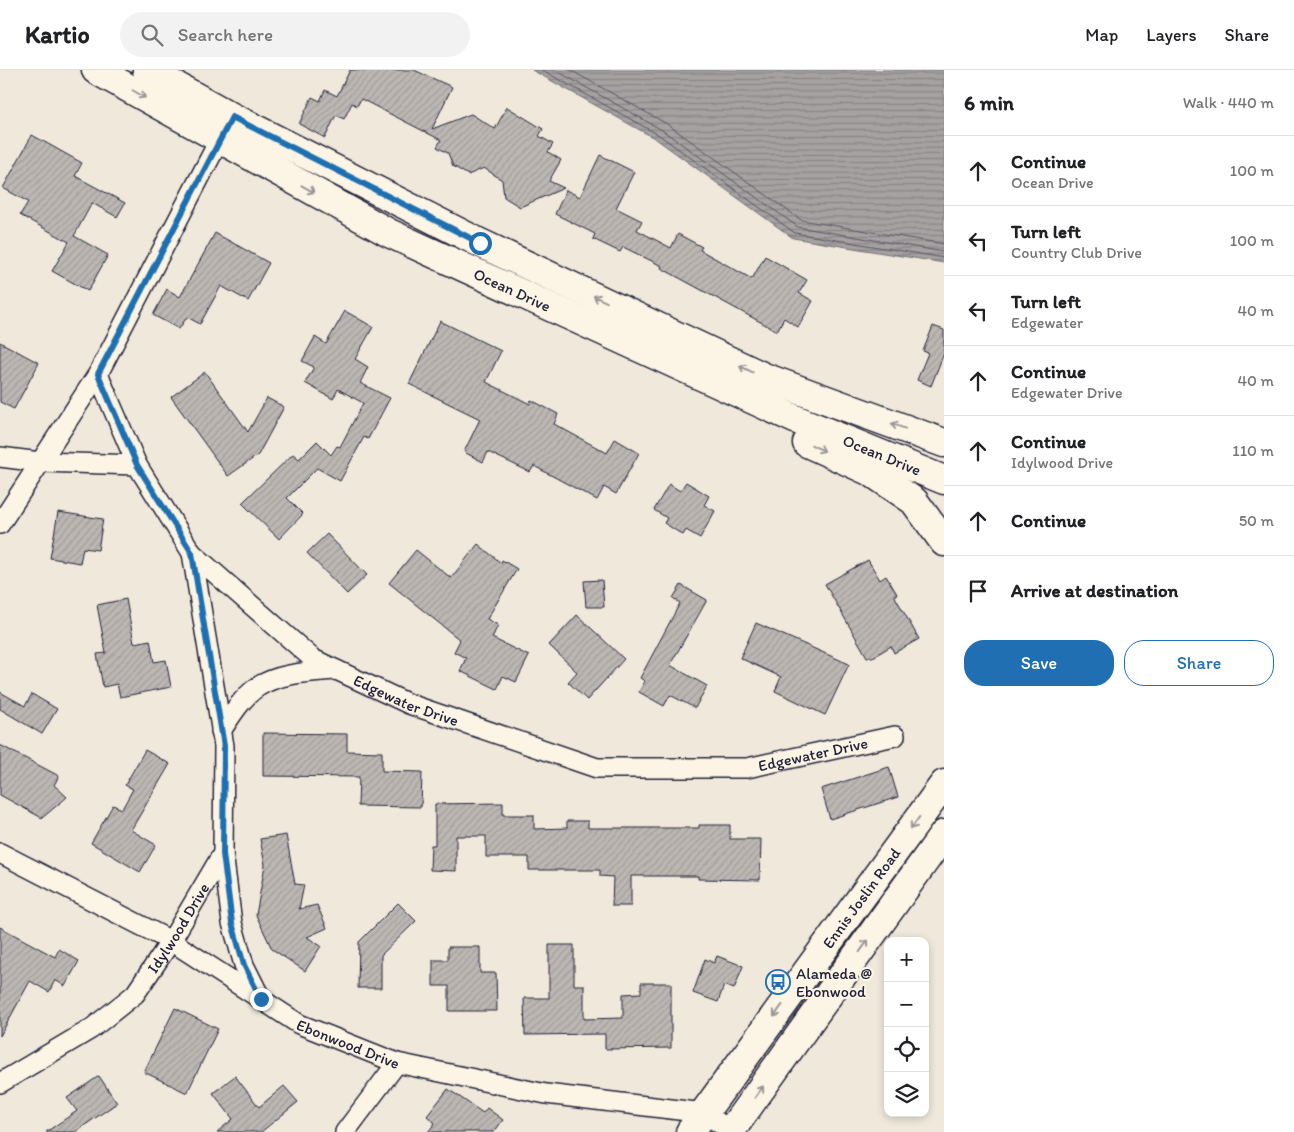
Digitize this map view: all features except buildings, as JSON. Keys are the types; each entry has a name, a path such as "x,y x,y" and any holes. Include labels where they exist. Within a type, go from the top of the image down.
{"main road":[{"name":"Ocean Drive","path":"96,70 226,129 291,146 480,243 764,377 944,443"},
{"name":"Ocean Drive","path":"147,70 226,129 277,172 389,233 636,348 795,419 944,480"},
{"path":"277,172 291,146"},
{"path":"389,233 404,204"},
{"path":"467,270 480,243"},
{"path":"527,297 559,321 725,405 872,472 914,502 944,542"},
{"path":"636,348 649,322"},
{"name":"Ennis Joslin Road","path":"697,1122 944,784"},
{"name":"Ennis Joslin Road","path":"731,1131 944,834"}],"street":[{"path":"0,524 98,374 226,129"},
{"name":"Edgewater Drive","path":"98,374 137,465 192,553 314,659 409,704 597,768 747,768 895,736"},
{"path":"0,457 40,462 137,465"},
{"path":"192,553 224,746 223,854 232,923 244,965 261,999"},
{"path":"221,731 238,705 257,687 295,673 336,670"},
{"name":"Ebonwood Drive","path":"0,853 171,941 299,1024 397,1063 546,1094 697,1122 731,1131"},
{"name":"Idylwood Drive","path":"0,1083 91,1029 135,994 171,941 223,854"},
{"path":"345,1132 397,1063"}],"water":[{"path":"532,70 944,70 944,263 793,238 656,139"}],"place":[{"name":"Alameda @ Ebonwood","path":"778,982"}],"route":[{"path":"261,999 244,965 232,923 223,854 224,746 192,553 137,465 98,374 204,167 232,117 480,243"}]}
